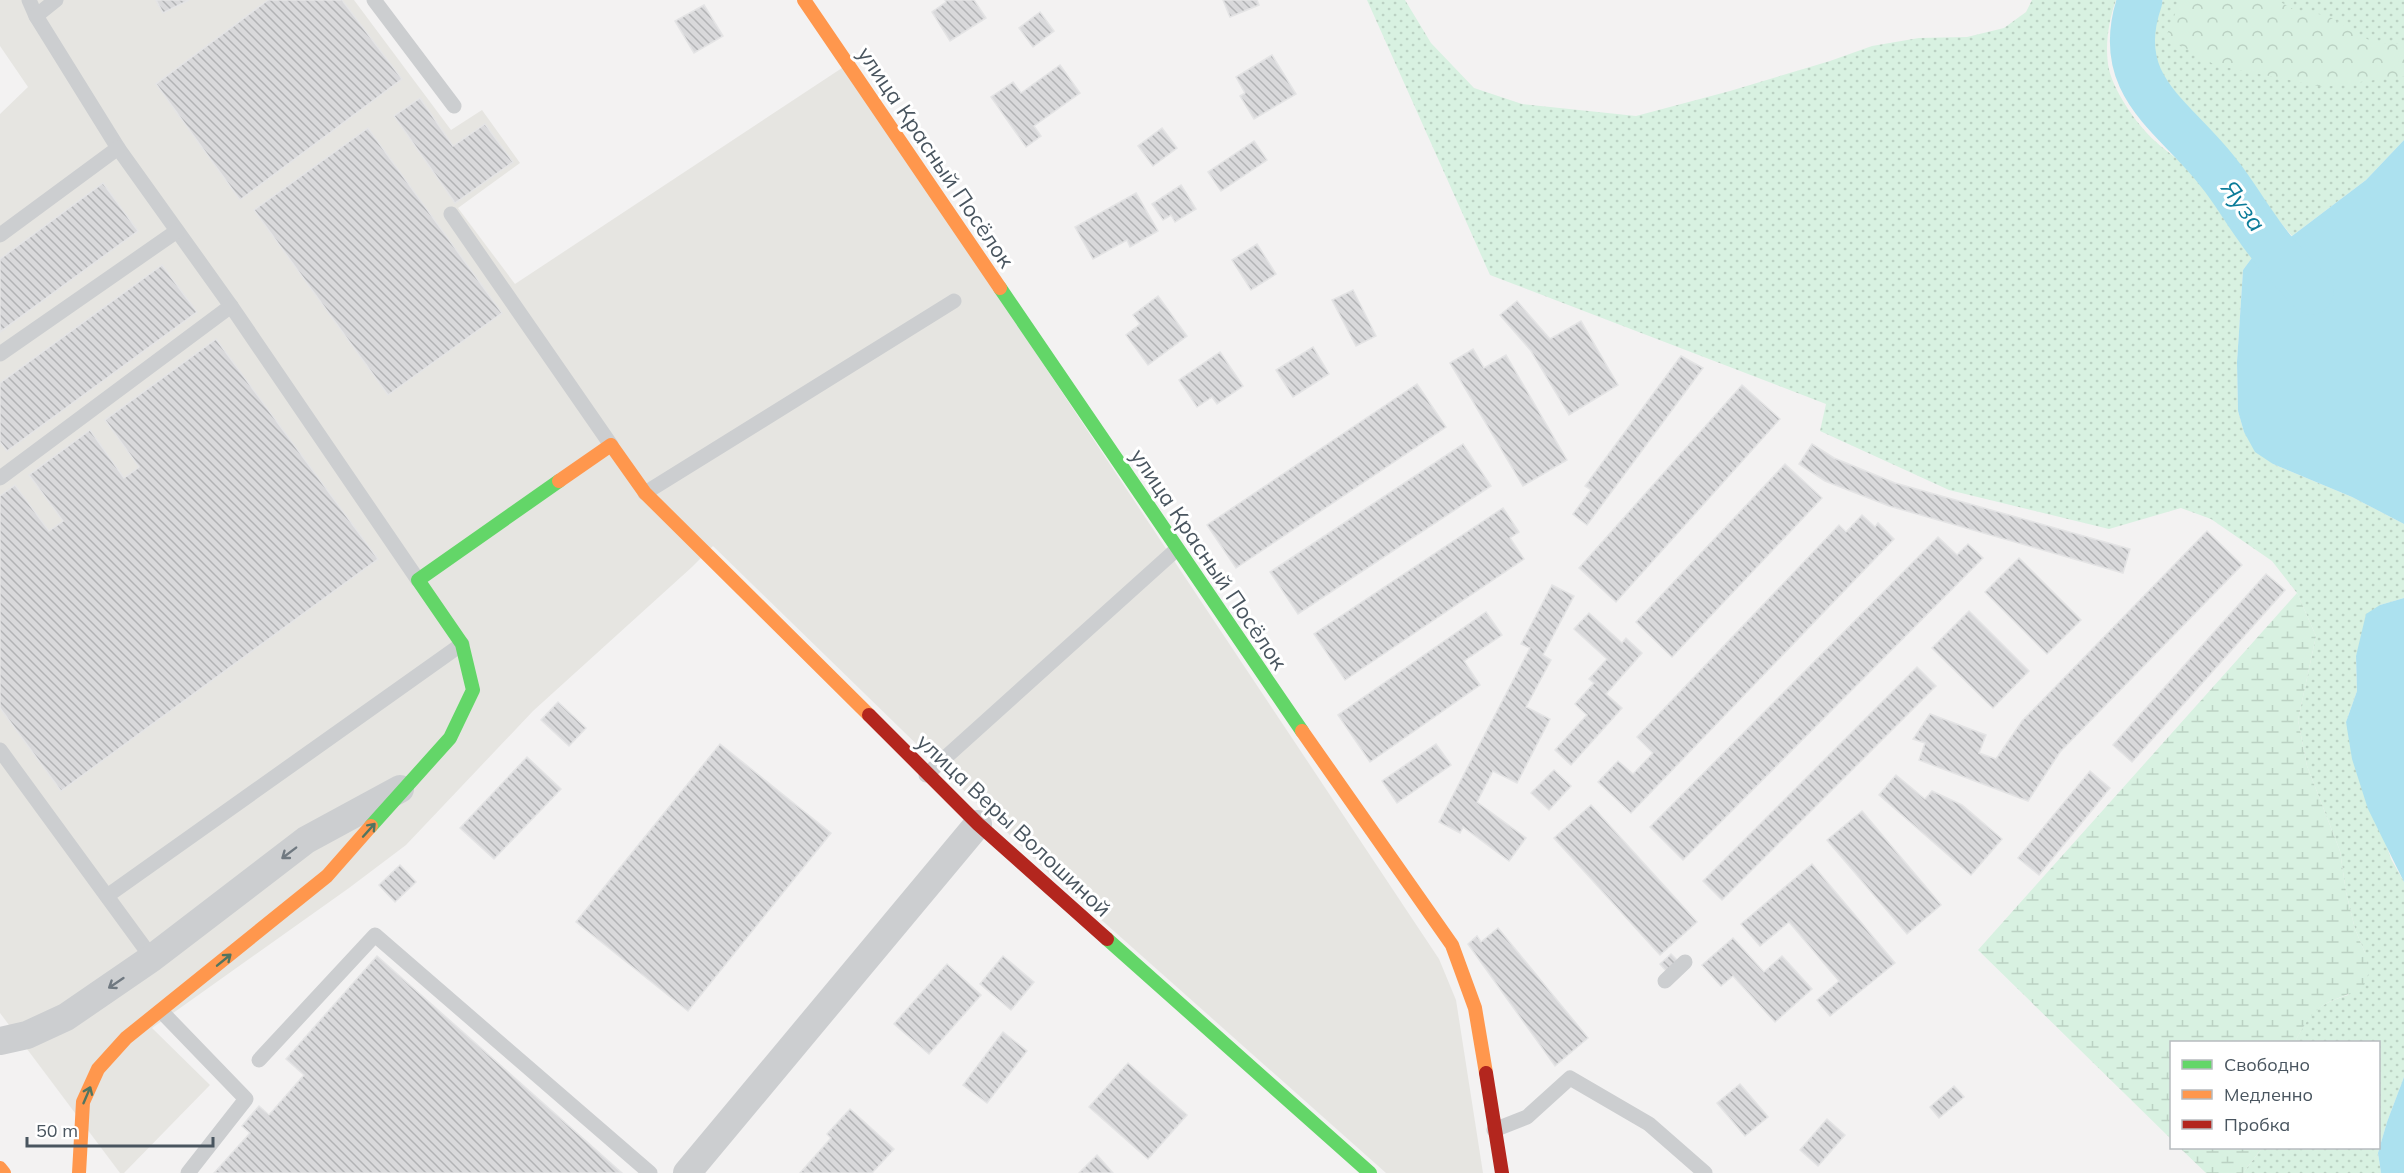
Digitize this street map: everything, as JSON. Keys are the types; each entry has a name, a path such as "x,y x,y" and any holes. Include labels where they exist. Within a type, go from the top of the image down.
{"main road":[{"name":"улица Красный Посёлок","path":"804,0 1177,549 1452,945 1475,1008 1502,1173"},
{"name":"улица Веры Волошиной","path":"612,445 645,493 978,824 1370,1173"},
{"path":"79,1173 83,1102 98,1069 126,1038 327,876 450,738 473,690 462,645 418,580 612,445"},
{"path":"0,1168 4,1173"}],"street":[{"path":"0,1041 27,1035 66,1017 152,958 306,840 412,783"},
{"path":"691,1172 978,824"}],"lane":[{"path":"29,0 36,16 118,148 231,306 418,580"},
{"path":"36,16 56,0"},
{"path":"374,0 454,106"},
{"path":"0,235 118,148"},
{"path":"451,214 612,445"},
{"path":"0,354 177,231"},
{"path":"645,493 954,301"},
{"path":"0,478 231,306"},
{"path":"927,775 1177,549"},
{"path":"107,896 462,645"},
{"path":"0,750 152,958"},
{"path":"260,1060 375,935 650,1173"},
{"path":"1665,981 1685,962"},
{"path":"161,1011 246,1099 188,1173"},
{"path":"1494,1130 1527,1117 1570,1078 1649,1124 1705,1173"}],"shaded area":[{"path":"0,0 354,0 451,130 482,110 520,163 458,208 515,284 845,66 1439,959 1456,1000 1483,1173 1386,1173 1052,876 713,546 533,711 406,845 152,1028 210,1085 124,1173 120,1173 0,1013 0,114 28,87 0,46"}],"green space":[{"path":"1367,0 1405,0 1431,43 1474,88 1522,104 1636,116 1730,91 1872,46 1919,38 1967,37 2004,28 2026,12 2032,0 2116,0 2108,32 2107,56 2110,74 2119,95 2148,134 2204,183 2254,255 2243,270 2237,362 2238,411 2244,432 2273,464 2352,497 2404,524 2404,598 2380,605 2356,656 2357,691 2346,722 2391,859 2404,882 2404,1077 2380,1146 2380,1041 2296,1041 2315,1011 2348,995 2365,953 2355,929 2346,892 2340,851 2307,766 2298,720 2316,636 2297,593 2272,561 2211,519 2181,508 2109,529 1949,490 1820,431 1826,404 1490,275"},
{"path":"2163,0 2404,0 2404,140 2366,180 2292,236 2172,96 2151,62 2150,35"},
{"path":"2277,0 2293,9 2328,16 2374,43 2404,44 2404,76 2324,87 2215,65 2166,37 2180,1"},
{"path":"2297,593 2316,636 2298,720 2307,766 2340,851 2346,892 2355,929 2365,953 2369,972 2363,988 2315,1011 2296,1041 2170,1041 2170,1138 1978,950"},
{"path":"2181,1149 2261,1149 2243,1173 2206,1173"},
{"path":"2261,1149 2379,1149 2381,1173 2243,1173"}],"water":[{"path":"2404,140 2404,524 2352,497 2273,464 2255,452 2244,432 2238,411 2237,362 2243,270 2254,255 2292,236 2366,180"},
{"path":"2404,598 2404,882 2368,809 2352,759 2346,722 2357,691 2356,656 2366,614 2380,605"},
{"path":"2404,1077 2404,1173 2381,1173 2378,1153"}],"building":[{"path":"156,0 189,0 163,13"},
{"path":"268,0 342,0 402,79 240,200 156,84"},
{"path":"945,0 974,0 986,18 950,41 932,12 946,2"},
{"path":"1223,0 1257,0 1259,5 1230,17"},
{"path":"704,5 723,36 694,53 675,21"},
{"path":"1040,12 1054,31 1033,47 1019,28"},
{"path":"1272,55 1296,94 1254,119 1240,96 1245,93 1236,77"},
{"path":"1060,65 1080,93 1034,126 1041,136 1026,147 991,97 1013,82 1021,93"},
{"path":"420,98 453,146 485,124 513,162 455,203 394,116"},
{"path":"368,128 502,313 388,395 254,210"},
{"path":"1162,128 1177,148 1153,166 1138,146"},
{"path":"1254,141 1267,160 1221,191 1208,172"},
{"path":"103,183 138,231 0,332 0,259"},
{"path":"1181,185 1196,209 1175,222 1171,215 1163,220 1152,204"},
{"path":"1136,193 1158,231 1130,247 1127,240 1093,259 1075,227"},
{"path":"1257,244 1276,274 1251,290 1232,260"},
{"path":"162,265 197,312 7,451 0,442 0,383"},
{"path":"1353,290 1376,336 1356,346 1332,300"},
{"path":"1158,296 1187,336 1148,365 1126,335 1140,324 1133,315"},
{"path":"1517,301 1550,339 1581,321 1618,385 1569,415 1531,351 1500,315"},
{"path":"216,339 378,559 61,791 0,708 0,496 15,485 49,531 63,521 29,475 90,430 124,478 139,467 105,420"},
{"path":"1313,347 1329,374 1293,397 1276,370"},
{"path":"1473,349 1484,368 1506,355 1567,460 1523,486 1450,363"},
{"path":"1220,352 1243,386 1217,404 1212,397 1197,407 1179,380"},
{"path":"1681,356 1703,368 1587,525 1573,514 1591,490 1585,486"},
{"path":"1417,384 1446,427 1236,568 1207,525"},
{"path":"1742,385 1780,419 1616,602 1579,568"},
{"path":"1463,444 1491,486 1298,614 1270,572"},
{"path":"1812,444 1834,458 1895,483 2130,549 2123,573 1889,506 1825,481 1799,464"},
{"path":"1785,464 1822,498 1672,657 1636,622"},
{"path":"1503,508 1519,532 1510,538 1524,559 1345,680 1314,634"},
{"path":"1862,515 1875,527 1878,523 1894,539 1631,813 1598,782 1618,761 1633,774 1653,753 1637,737 1839,525 1846,532"},
{"path":"2207,531 2242,565 2060,752 2028,801 1919,760 1925,743 1913,739 1930,714 1986,735 1979,753 1996,759 2022,721"},
{"path":"1938,537 1957,555 1968,544 1983,558 1683,860 1650,827"},
{"path":"2019,558 2081,620 2047,654 1985,592"},
{"path":"2266,574 2285,590 2132,762 2113,745"},
{"path":"1552,585 1574,596 1543,655 1551,660 1526,707 1550,719 1517,783 1493,771 1477,802 1526,838 1509,861 1463,827 1460,833 1439,822 1530,648 1521,644"},
{"path":"1969,611 2029,671 1993,708 1932,648"},
{"path":"1486,612 1502,635 1464,661 1480,685 1370,762 1338,715"},
{"path":"1589,613 1622,643 1626,638 1642,653 1606,694 1622,708 1571,765 1555,750 1587,715 1575,704 1594,683 1589,679 1607,659 1574,629"},
{"path":"1917,667 1936,686 1722,900 1703,881"},
{"path":"558,702 586,728 569,746 541,720"},
{"path":"720,744 831,833 688,1011 576,922"},
{"path":"1436,744 1451,765 1397,803 1382,781"},
{"path":"527,757 561,789 494,859 460,828"},
{"path":"1554,770 1571,786 1549,810 1531,793"},
{"path":"2090,771 2110,788 2039,875 2018,858"},
{"path":"1896,775 1925,799 1932,791 1962,805 2002,839 1971,875 1879,795"},
{"path":"1591,805 1697,922 1660,955 1554,838"},
{"path":"1862,811 1941,905 1907,934 1827,840"},
{"path":"1812,864 1895,963 1830,1016 1817,1000 1839,981 1789,922 1760,946 1741,924"},
{"path":"400,865 416,882 395,902 379,885"},
{"path":"1498,928 1588,1038 1555,1066 1468,944 1477,936 1481,942"},
{"path":"1733,938 1764,972 1782,956 1812,989 1775,1022 1733,976 1721,986 1702,965"},
{"path":"1671,954 1678,961 1667,972 1660,964"},
{"path":"377,956 622,1173 214,1173 250,1133 242,1126 259,1106 269,1115 304,1075 286,1059"},
{"path":"1003,956 1034,982 1011,1010 980,984"},
{"path":"947,964 981,995 929,1054 894,1024"},
{"path":"1003,1032 1027,1051 987,1103 963,1085"},
{"path":"1128,1063 1187,1115 1148,1159 1089,1107"},
{"path":"1740,1084 1768,1117 1745,1136 1717,1103"},
{"path":"1954,1086 1964,1097 1939,1118 1930,1107"},
{"path":"850,1109 894,1149 872,1173 800,1173 831,1138 827,1134"},
{"path":"1827,1119 1845,1135 1818,1166 1800,1150"},
{"path":"1097,1155 1113,1173 1079,1173"}],"waterway":[{"name":"Яуза","path":"2140,0 2133,30 2133,55 2140,77 2151,97 2218,172 2268,243 2311,292"}],"traffic: fast":[{"path":"1000,288 1302,731"},
{"path":"371,826 450,738 473,690 462,644 418,580 559,481"},
{"path":"1107,939 1370,1173"}],"traffic: slow":[{"path":"804,0 1000,288"},
{"path":"559,481 611,445 645,493 869,715"},
{"path":"1302,731 1452,945 1475,1008 1486,1073"},
{"path":"79,1173 83,1102 98,1069 126,1038 327,876 371,826"},
{"path":"0,1168 4,1173"}],"traffic: jam":[{"path":"869,715 978,824 1107,939"},
{"path":"1486,1073 1502,1173"}]}
